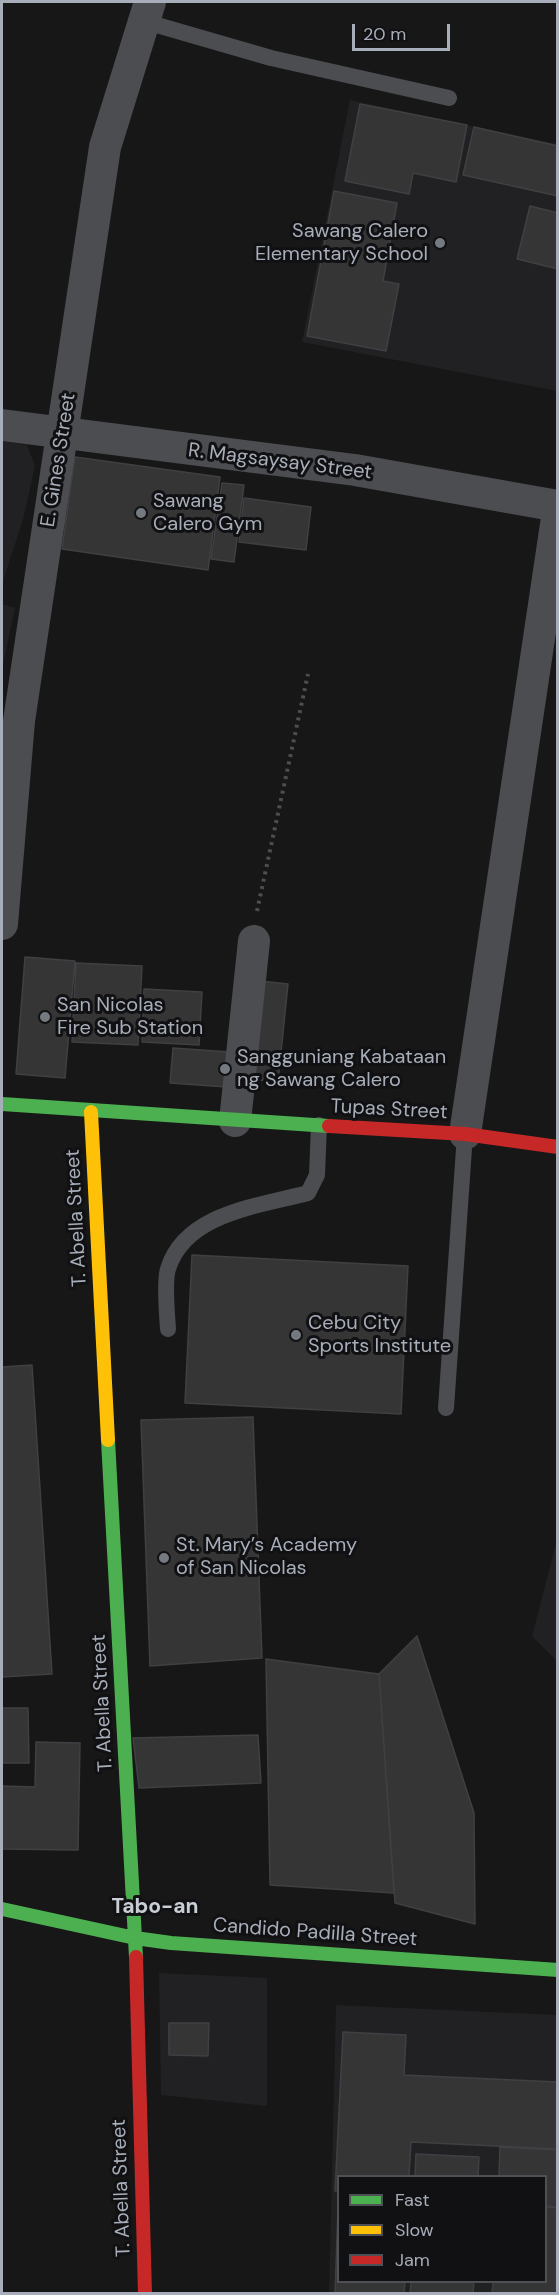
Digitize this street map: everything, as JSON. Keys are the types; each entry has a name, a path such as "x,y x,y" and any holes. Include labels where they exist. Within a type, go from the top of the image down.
{"street":[{"name":"E. Gines Street","path":"2,924 10,719 63,434 105,147 147,11"},
{"name":"R. Magsaysay Street","path":"2,425 355,470 558,506"},
{"path":"465,1134 558,511"},
{"path":"235,1121 254,941"},
{"name":"Tupas Street","path":"2,1104 91,1112 465,1134 558,1147"},
{"name":"T. Abella Street","path":"91,1112 135,1938 145,2294"},
{"name":"Candido Padilla Street","path":"2,1909 135,1938 222,1948 378,1956 558,1970"}],"lane":[{"path":"147,11 271,58 449,98"},
{"path":"168,1329 167,1270 184,1238 223,1215 308,1193 317,1174 319,1125"},
{"path":"446,1408 465,1134"}],"path":[{"path":"254,941 258,907 308,674"}],"shaded area":[{"name":"Sawang Calero Elementary School","path":"350,100 557,144 557,391 302,342"},
{"path":"2,441 27,445 35,466 23,520 2,584"},
{"path":"2,604 15,608 2,670"},
{"path":"557,1540 558,1661 532,1636"},
{"path":"159,1973 267,1978 267,2106 161,2095"},
{"path":"336,2005 557,2015 557,2293 329,2294"}],"building":[{"path":"360,104 467,125 456,182 413,173 409,194 345,181"},
{"path":"474,127 558,146 558,196 463,175"},
{"path":"334,191 397,203 383,281 399,284 386,351 307,336"},
{"path":"530,206 558,213 558,269 517,259"},
{"name":"Sawang Calero Gym","path":"75,457 220,477 208,570 62,549"},
{"path":"222,483 244,485 234,562 211,559"},
{"path":"244,498 311,507 306,550 239,542"},
{"name":"San Nicolas Fire Sub Station","path":"25,957 75,961 65,1078 16,1074"},
{"path":"76,963 142,966 138,1045 72,1042"},
{"path":"260,981 288,984 278,1082 250,1079"},
{"path":"144,989 202,992 199,1045 142,1042"},
{"path":"173,1048 230,1052 227,1087 170,1083"},
{"name":"Cebu City Sports Institute","path":"192,1255 408,1266 401,1414 185,1403"},
{"path":"32,1365 52,1674 2,1677 2,1367"},
{"path":"253,1417 262,1658 150,1666 141,1420"},
{"path":"417,1636 474,1813 475,1924 395,1903 379,1674"},
{"path":"266,1659 379,1674 394,1893 270,1885"},
{"path":"2,1708 28,1708 29,1763 2,1763"},
{"path":"258,1735 261,1783 139,1788 133,1738"},
{"path":"36,1742 80,1743 78,1850 2,1849 2,1786 35,1787"},
{"path":"169,2023 209,2023 208,2056 169,2055"},
{"path":"343,2032 406,2035 404,2075 558,2082 558,2149 411,2142 409,2175 337,2175 337,2191 335,2191"},
{"path":"500,2147 558,2150 558,2207 547,2206 547,2175 499,2175"},
{"path":"416,2154 479,2157 478,2175 415,2175"},
{"path":"547,2207 558,2208 558,2294 492,2294 493,2283 547,2283"},
{"path":"337,2237 337,2283 405,2283 404,2294 335,2294"},
{"path":"411,2283 474,2283 473,2294 410,2294"}],"traffic: fast":[{"path":"2,1104 329,1126"},
{"path":"108,1440 136,1957"},
{"path":"2,1909 135,1938 171,1943 558,1970"}],"traffic: slow":[{"path":"91,1112 108,1440"}],"traffic: jam":[{"path":"329,1126 465,1134 558,1147"},
{"path":"136,1957 145,2294"}],"place":[{"name":"Sawang Calero Elementary School","path":"440,243"},
{"name":"Sawang Calero Gym","path":"141,513"},
{"name":"San Nicolas Fire Sub Station","path":"45,1017"},
{"name":"Sangguniang Kabataan ng Sawang Calero","path":"225,1069"},
{"name":"Cebu City Sports Institute","path":"296,1335"},
{"name":"St. Mary’s Academy of San Nicolas","path":"164,1558"}],"district":[{"name":"Tabo-an","path":"155,1907"}]}
